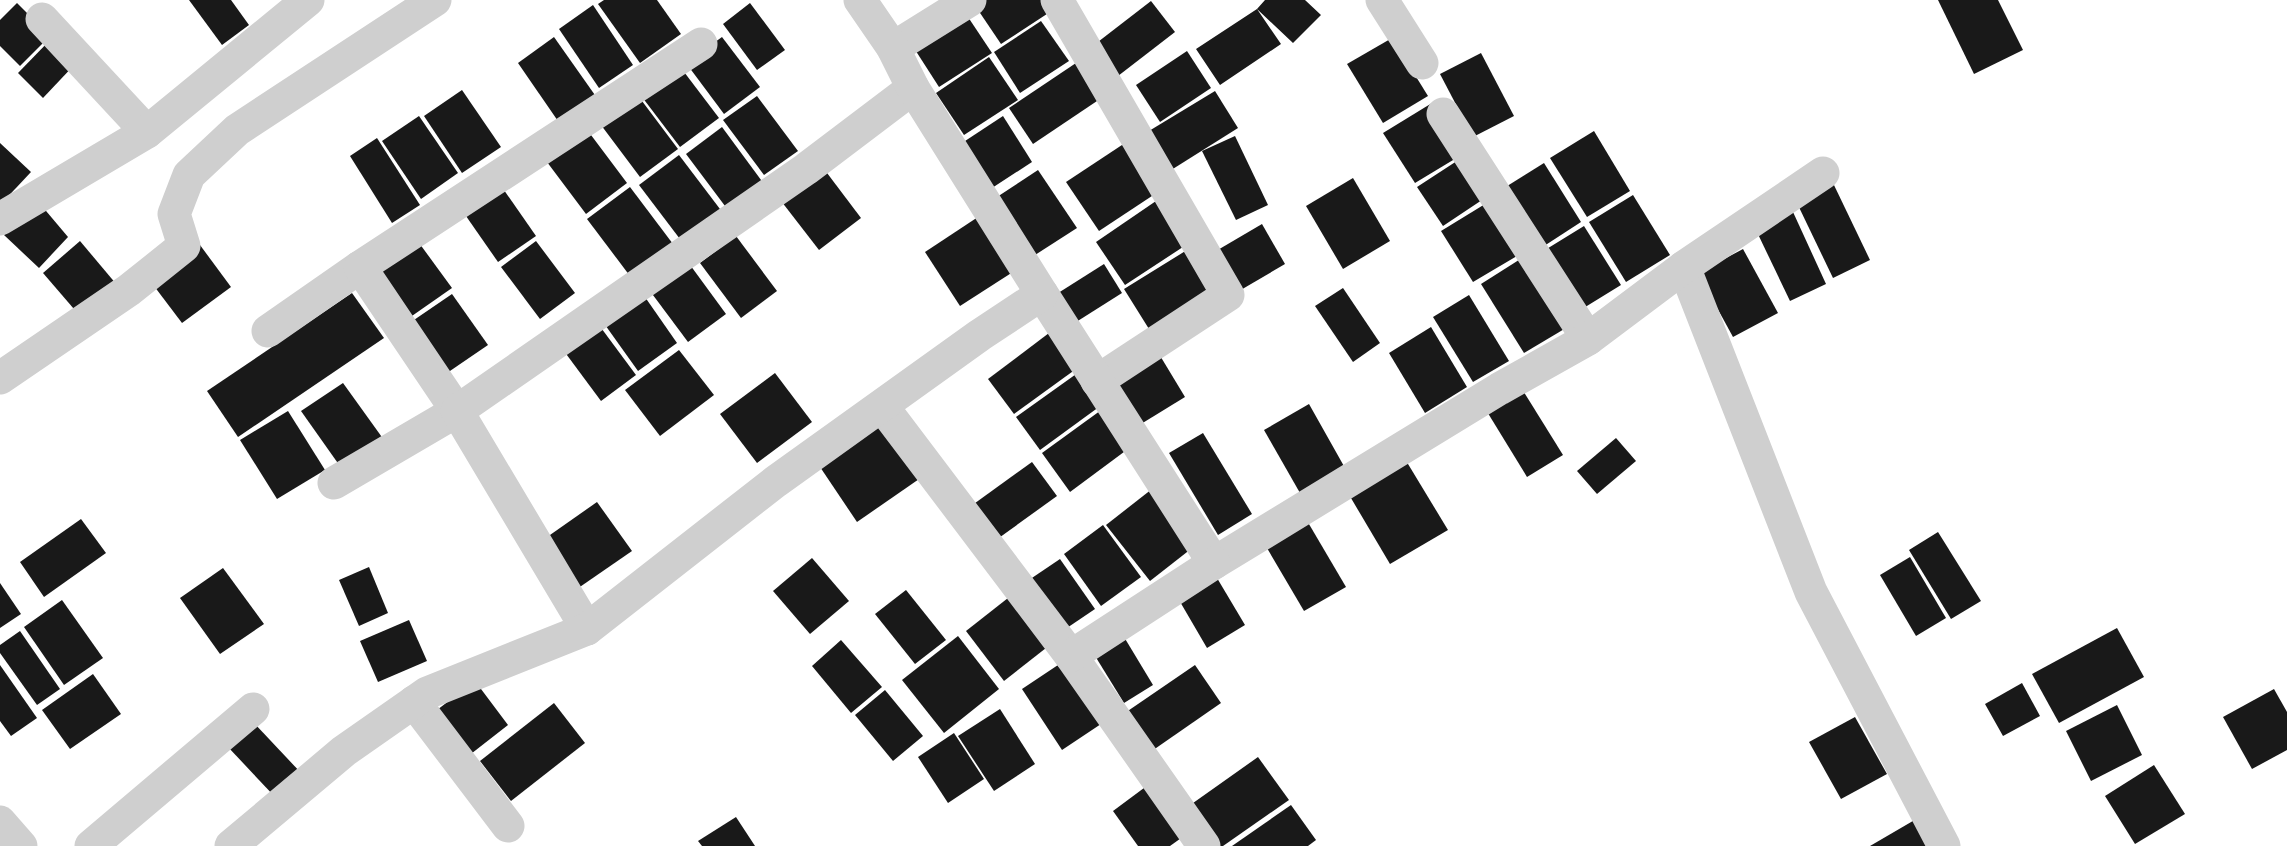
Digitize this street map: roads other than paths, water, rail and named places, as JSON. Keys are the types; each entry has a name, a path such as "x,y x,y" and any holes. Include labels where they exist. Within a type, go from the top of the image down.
{"street":[{"path":"0,378 129,290 184,246 174,214 189,175 237,130 435,0"},
{"path":"860,0 893,48 913,88 1042,294 1214,562"},
{"path":"893,48 970,0"},
{"path":"1057,0 1228,295 1097,381"},
{"path":"1382,0 1422,63"},
{"path":"0,219 147,132 289,6"},
{"path":"42,19 147,132"},
{"path":"268,331 360,267 701,44"},
{"path":"334,483 457,411 806,169 913,88"},
{"path":"1443,114 1588,339"},
{"path":"1071,656 1214,562 1499,389 1588,339 1684,267 1823,173"},
{"path":"360,267 457,411 587,629"},
{"path":"1684,267 1811,592 1944,846"},
{"path":"231,846 344,751 428,693 587,629 774,482 1042,294"},
{"path":"882,406 1071,656 1204,846"},
{"path":"414,702 508,826"},
{"path":"91,846 253,709"},
{"path":"0,822 21,846"}]}
